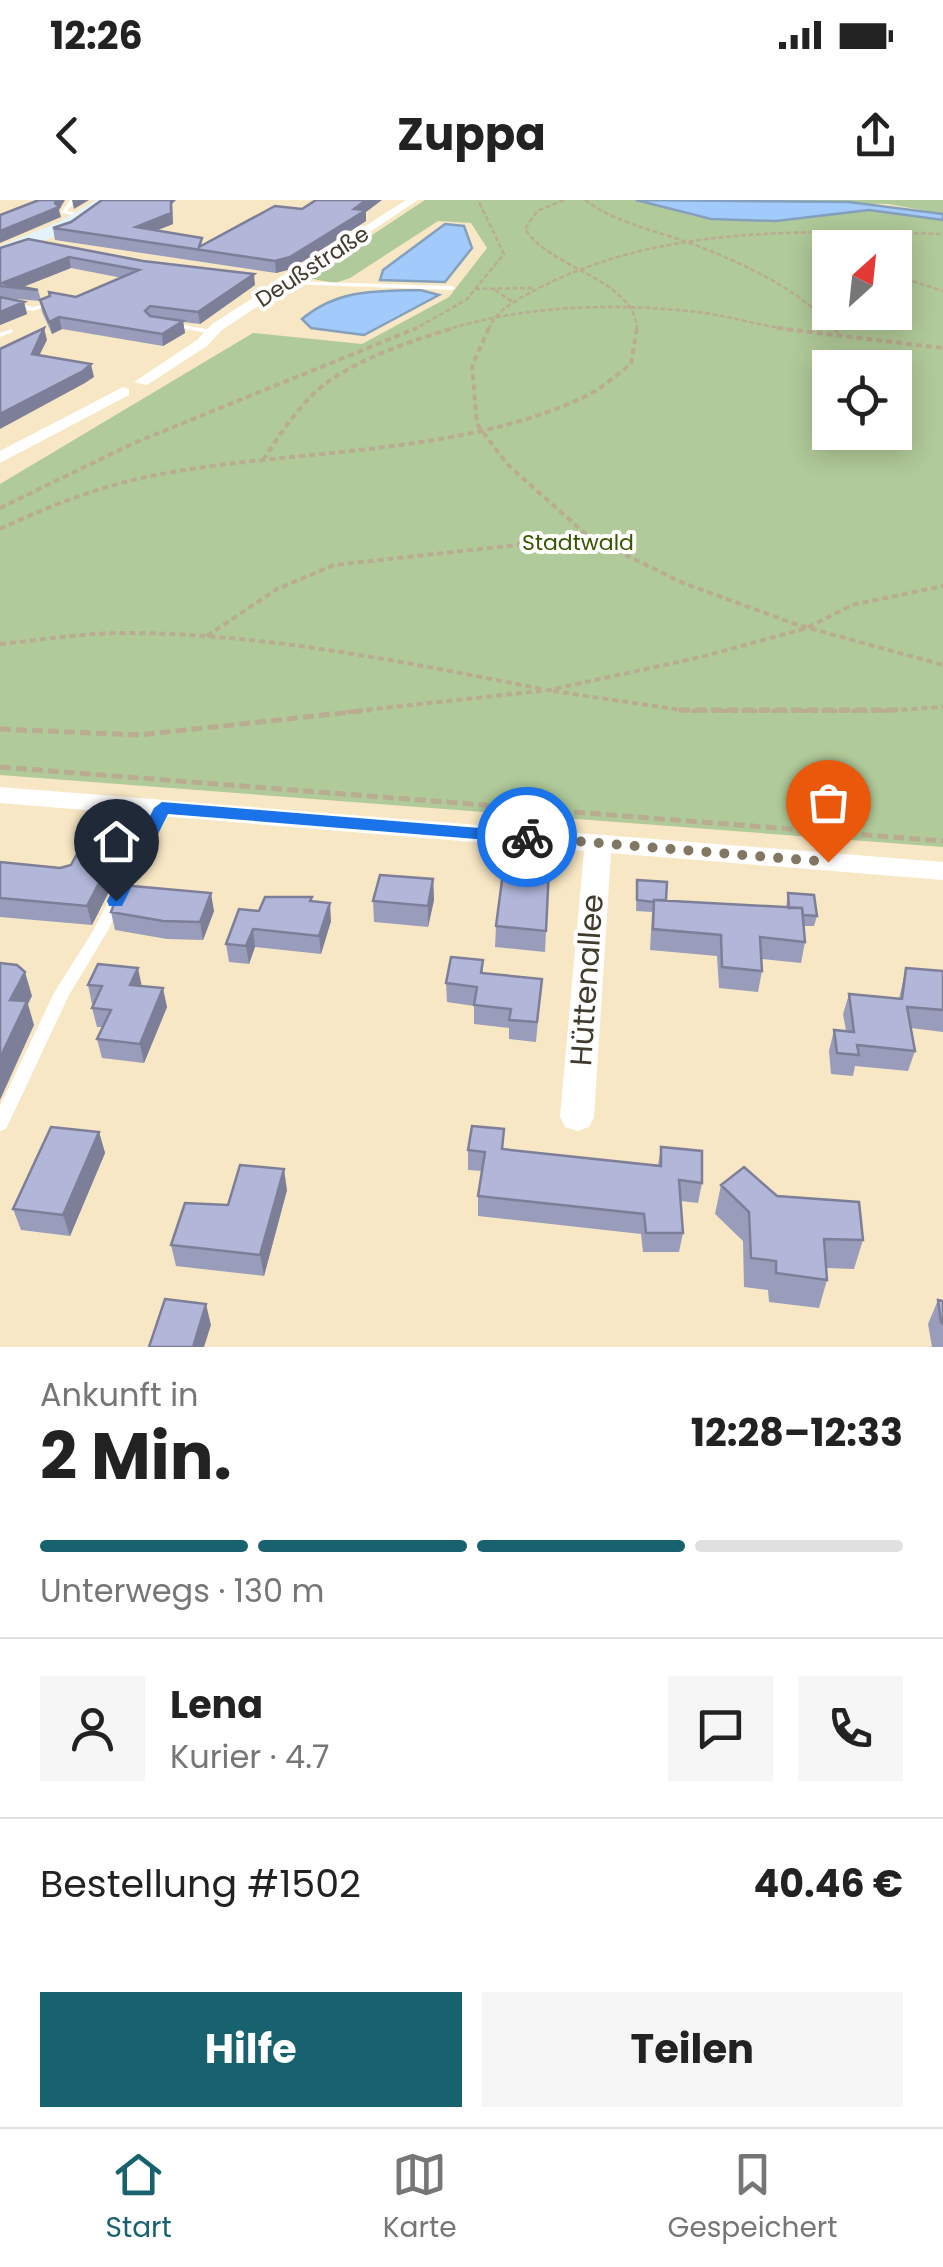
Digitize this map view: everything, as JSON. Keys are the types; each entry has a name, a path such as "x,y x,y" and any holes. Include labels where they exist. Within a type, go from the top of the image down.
{"main road":[{"path":"0,252 23,243 78,208 106,200"}],"street":[{"name":"Deußstraße","path":"142,382 412,200"},
{"path":"23,243 50,248"},
{"path":"263,280 288,282"},
{"path":"0,458 123,392"},
{"path":"0,795 943,871"},
{"name":"Hüttenallee","path":"576,1117 598,843"}],"lane":[{"path":"347,286 364,280"},
{"path":"288,282 452,288"},
{"path":"0,302 33,309 46,306"},
{"path":"154,322 212,332"},
{"path":"0,336 10,330"},
{"path":"0,1124 62,993 100,932 162,808"}],"path":[{"path":"0,508 134,442 410,332 466,300 504,254 501,234 478,206 478,200"},
{"path":"0,528 48,506 113,484 263,460 392,448 483,432 537,415 618,374 638,344 638,324 606,285 544,252 525,230 537,212 564,200"},
{"path":"585,200 607,216 687,242 804,302 832,323 840,336"},
{"path":"812,231 687,242 579,268 537,288 495,316 472,366 477,424 507,464 589,537 683,583 807,628 943,665"},
{"path":"912,232 943,234"},
{"path":"912,281 943,290"},
{"path":"452,288 537,288"},
{"path":"494,290 513,302"},
{"path":"263,460 287,424 328,382 407,342 495,316 625,307 690,311 840,336 943,348"},
{"path":"204,637 277,589 334,565 589,537"},
{"path":"0,729 139,735 549,690 807,628 852,606 900,592 943,586"},
{"path":"0,644 121,633 339,649 549,690 688,711 880,711 943,707"},
{"path":"0,768 943,841"}],"green space":[{"name":"Stadtwald","path":"425,200 637,200 698,217 869,210 943,220 943,847 0,775 0,484 253,333 362,344 449,297 487,248 471,223 438,221 350,278 335,283 307,278"},
{"path":"677,200 943,200 943,214 888,204"}],"water":[{"path":"636,200 849,202 943,214 943,220 869,210 776,221 711,219"},
{"path":"445,224 464,226 472,248 445,282 380,280 383,270"},
{"path":"420,290 439,295 364,335 311,328 302,319 343,297"}],"building":[{"path":"39,200 57,200 59,207 0,231 0,215"},
{"path":"102,200 171,200 171,213 136,227 202,238 199,247 275,206 302,209 316,200 366,200 354,209 366,210 290,257 275,261 53,228 71,222"},
{"path":"28,239 143,261 254,274 198,312 150,306 145,311 150,316 183,321 162,334 59,317 49,322 40,300 50,296 49,292 76,297 139,270 69,257 2,283 38,290 0,286 0,248"},
{"path":"0,297 24,302 0,312"},
{"path":"44,328 32,354 91,364 0,414 0,349"},
{"path":"93,824 128,827 87,906 0,898 0,862 60,868 71,865"},
{"path":"504,865 549,868 546,931 496,926"},
{"path":"380,875 433,879 428,906 373,901"},
{"path":"637,880 667,882 666,900 637,900"},
{"path":"121,885 211,893 200,922 163,921 111,912"},
{"path":"788,893 814,895 817,916 803,915 802,908 789,908"},
{"path":"265,897 312,897 310,901 330,903 319,936 253,929 246,946 226,944 239,909 259,911"},
{"path":"654,900 802,908 805,942 760,937 762,971 722,967 721,935 653,929"},
{"path":"451,957 483,960 481,973 542,979 537,1022 509,1020 511,1009 474,1005 477,987 446,983"},
{"path":"0,963 17,965 25,972 10,1000 27,1001 0,1058"},
{"path":"98,964 138,968 130,985 163,988 140,1044 97,1039 111,1010 92,1008 102,986 88,985"},
{"path":"906,968 943,971 943,1010 907,1007 915,1051 857,1045 859,1055 837,1053 834,1030 854,1032 849,994 902,999"},
{"path":"472,1126 504,1129 502,1149 661,1166 661,1147 702,1151 702,1183 679,1180 683,1233 646,1233 644,1214 478,1196 485,1152 468,1150"},
{"path":"51,1127 99,1132 63,1215 13,1209"},
{"path":"240,1165 284,1169 260,1255 171,1245 185,1203 228,1205"},
{"path":"744,1167 777,1196 859,1202 863,1240 824,1239 827,1280 776,1273 776,1261 751,1258 749,1212 721,1185"},
{"path":"165,1299 206,1304 193,1347 149,1347"},
{"path":"938,1300 943,1301 943,1324 941,1322"}],"way so far":[{"path":"527,837 828,862"}],"route":[{"path":"116,901 162,808 527,837"}]}
